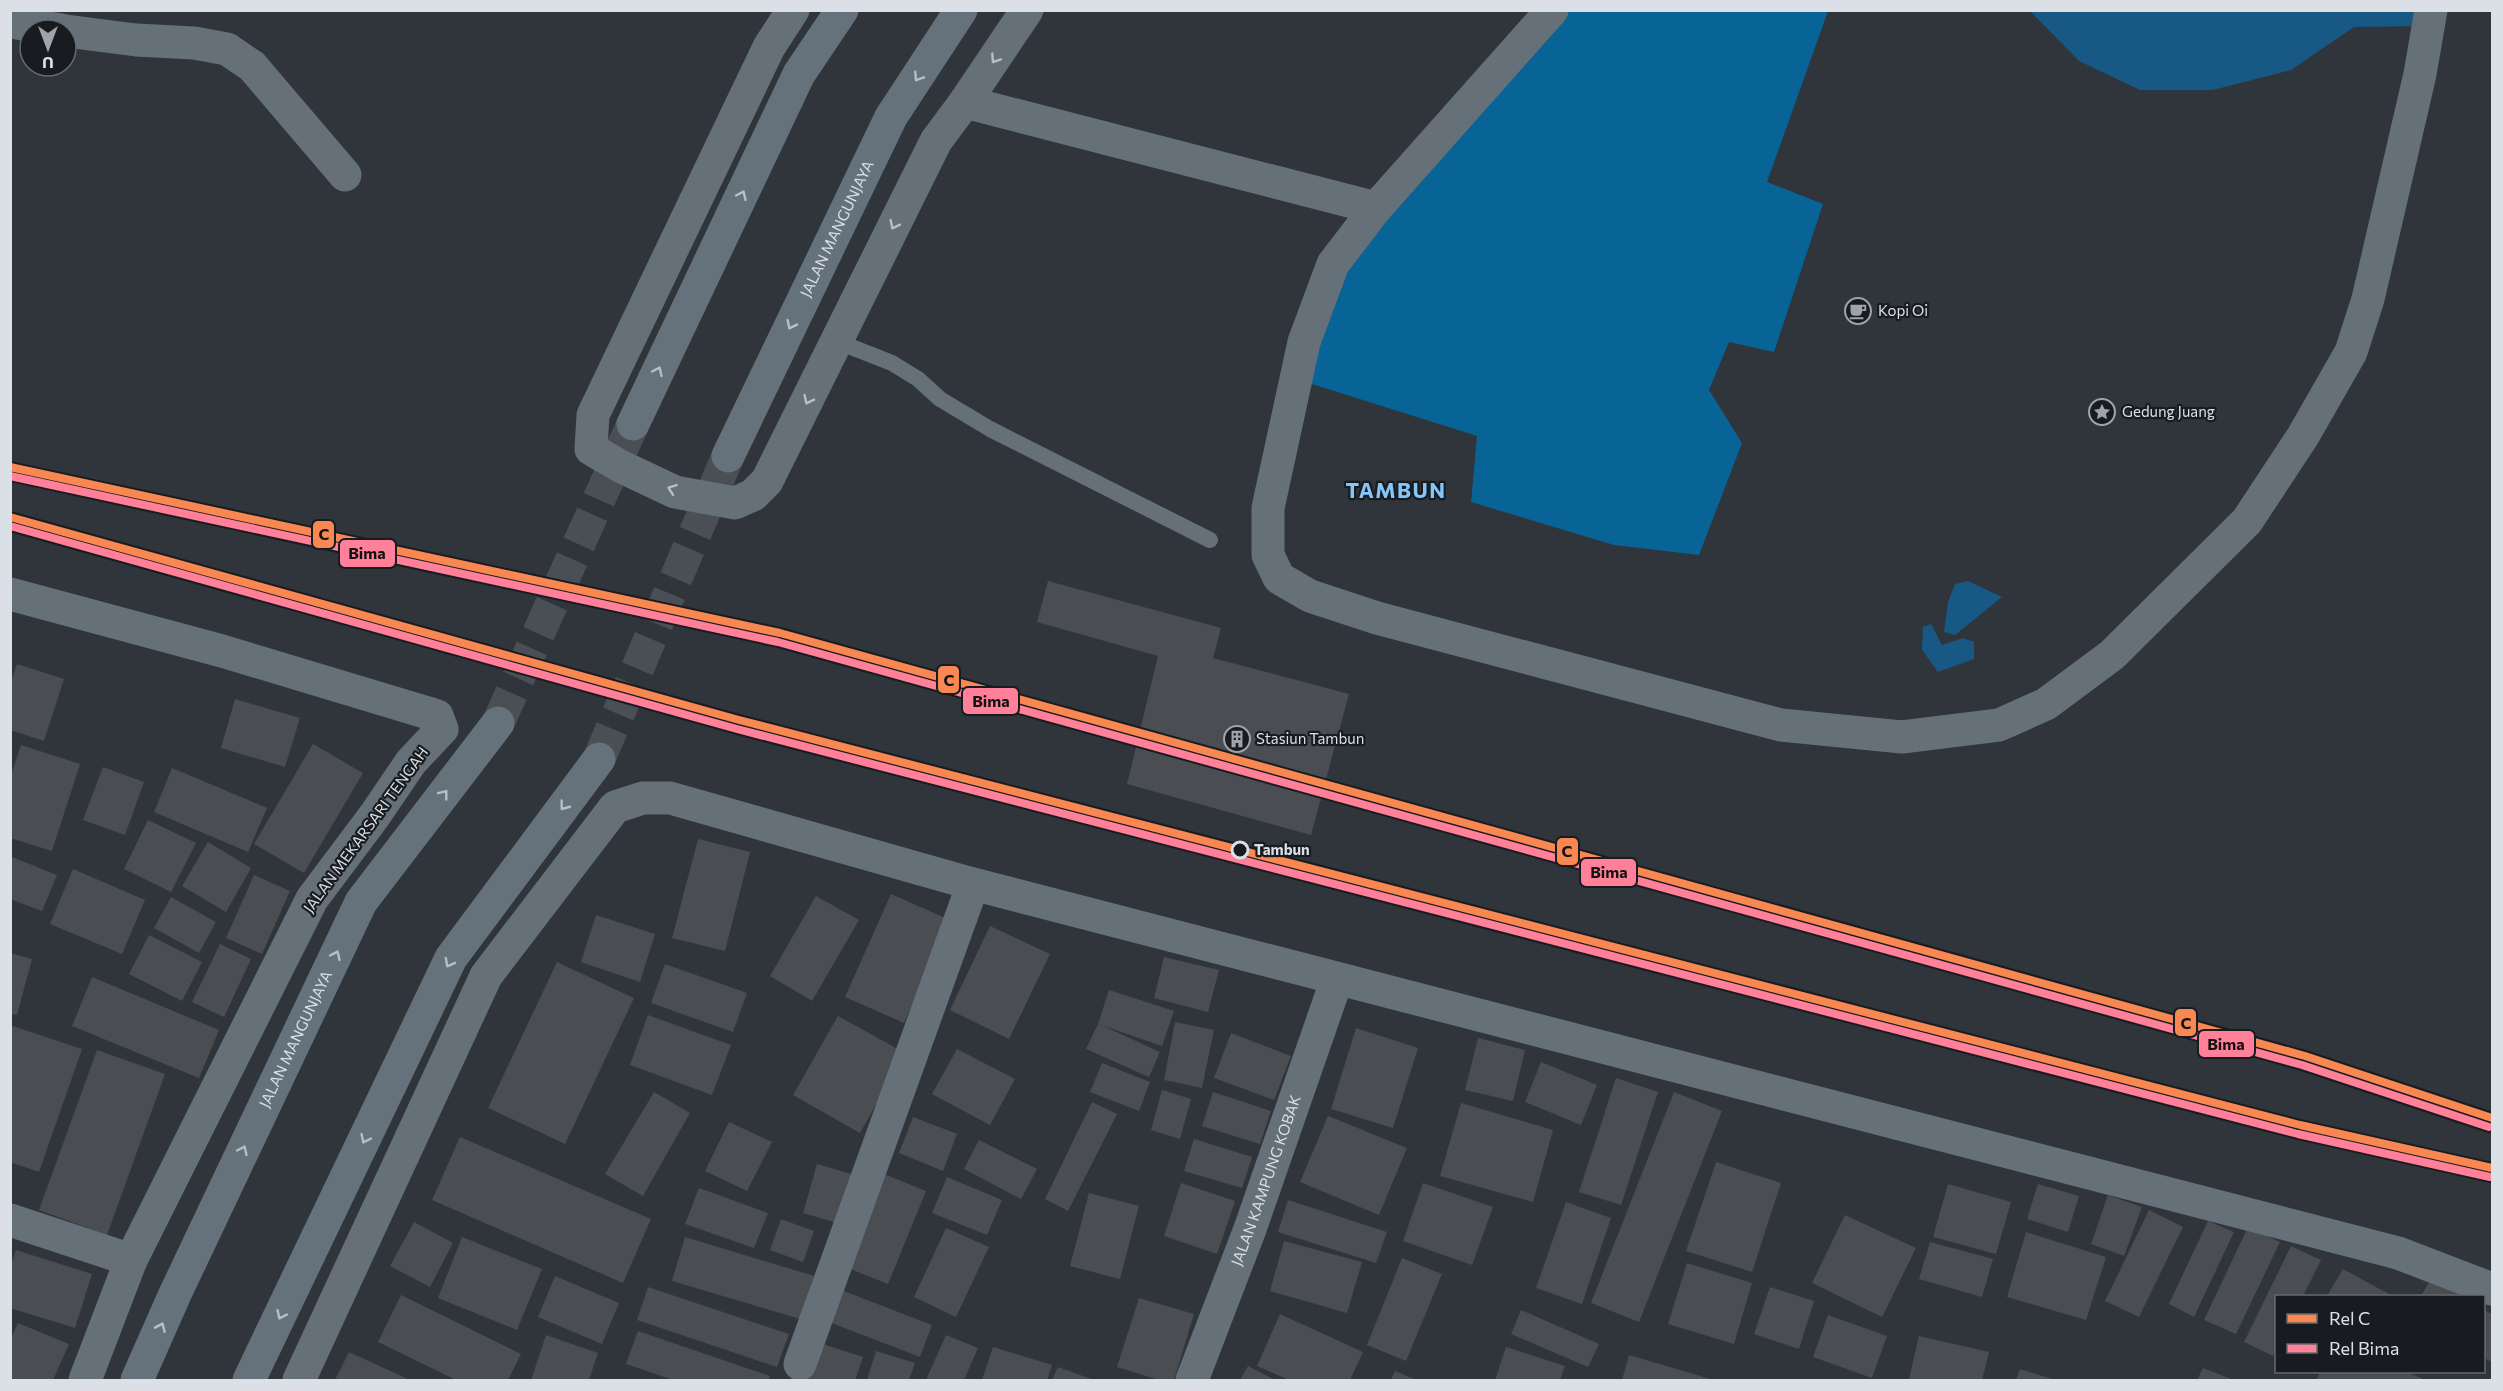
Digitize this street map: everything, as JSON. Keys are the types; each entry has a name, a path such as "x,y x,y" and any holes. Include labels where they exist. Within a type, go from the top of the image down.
{"main road":[{"path":"633,424 799,75 842,10"},
{"name":"JALAN MANGUNJAYA","path":"728,456 891,117 961,10"},
{"name":"JALAN MANGUNJAYA","path":"137,1380 175,1294 361,902 498,723"},
{"path":"249,1380 451,958 599,759"}],"street":[{"path":"793,10 769,47 593,415 591,449 620,466 675,492 735,503 753,495 767,482 936,141 1027,10"},
{"path":"1552,10 1376,208 1333,264 1304,342 1268,508 1268,555 1280,578 1310,596 1377,618 1781,725 1902,737 1999,725 2046,704 2112,654 2247,521 2303,436 2351,352 2368,299 2420,74 2431,10"},
{"path":"78,32 136,40 194,43 227,49 252,66 345,175"},
{"path":"965,102 1376,208"},
{"name":"JALAN MEKARSARI TENGAH","path":"10,594 222,651 428,713 437,716 441,729 411,762 375,815 312,899 131,1260 85,1380"},
{"path":"299,1380 486,976 615,807 643,798 670,798 973,884 2398,1253 2493,1289"},
{"path":"800,1364 973,884"},
{"name":"JALAN KAMPUNG KOBAK","path":"1192,1380 1250,1229 1337,979"},
{"path":"10,1220 131,1260"}],"lane":[{"path":"836,341 892,363 918,379 940,399 990,429 1210,540"}],"shaded area":[{"path":"1553,11 1828,11 1767,182 1823,204 1774,352 1729,342 1709,390 1742,443 1699,555 1614,545 1471,502 1477,436 1296,379 1333,264"},
{"path":"2030,11 2431,11 2428,26 2354,27 2291,70 2213,90 2140,90 2079,61"},
{"path":"1968,581 2002,597 1955,635 1944,632 1948,602 1955,584"},
{"path":"1931,624 1942,645 1963,638 1974,642 1974,659 1938,672 1922,650 1923,627"}],"building":[{"name":"Stasiun Tambun","path":"1048,581 1221,628 1213,658 1349,694 1311,835 1127,784 1158,656 1037,622"},
{"path":"17,664 64,679 44,741 10,730 10,685"},
{"path":"235,699 300,718 285,767 221,748"},
{"path":"313,744 363,773 304,873 254,844"},
{"path":"21,745 80,764 52,851 10,838 10,778"},
{"path":"103,767 144,782 125,835 83,820"},
{"path":"172,768 267,808 248,852 154,812"},
{"path":"148,820 196,843 171,892 124,869"},
{"path":"698,839 750,852 725,951 672,938"},
{"path":"208,842 251,868 226,912 182,886"},
{"path":"12,857 57,875 42,911 10,899"},
{"path":"73,869 145,900 122,954 50,924"},
{"path":"254,875 290,891 262,954 226,938"},
{"path":"891,894 950,920 904,1023 845,997"},
{"path":"816,896 859,920 812,1001 770,976"},
{"path":"171,897 216,922 199,953 154,928"},
{"path":"596,915 655,934 640,982 581,962"},
{"path":"990,926 1050,954 1009,1039 950,1010"},
{"path":"149,935 202,962 182,1001 129,974"},
{"path":"220,944 251,959 224,1017 192,1002"},
{"path":"10,953 32,959 17,1015 10,1014"},
{"path":"1164,957 1219,970 1208,1012 1154,998"},
{"path":"557,962 634,998 565,1144 488,1108"},
{"path":"665,964 747,993 733,1032 651,1003"},
{"path":"92,977 219,1030 199,1078 72,1026"},
{"path":"1109,990 1174,1011 1162,1046 1101,1025 1160,1052 1149,1077 1086,1049 1098,1024"},
{"path":"648,1015 731,1045 712,1095 630,1065"},
{"path":"838,1016 905,1053 860,1133 793,1095"},
{"path":"1175,1022 1214,1030 1202,1088 1164,1080"},
{"path":"10,1025 82,1049 39,1172 10,1162"},
{"path":"1356,1028 1418,1048 1393,1128 1331,1109"},
{"path":"1231,1033 1291,1056 1274,1100 1214,1078"},
{"path":"1478,1038 1525,1050 1513,1101 1465,1090"},
{"path":"957,1049 1015,1079 990,1125 932,1094"},
{"path":"97,1050 165,1074 107,1235 39,1210"},
{"path":"1541,1062 1597,1085 1581,1125 1525,1102"},
{"path":"1102,1063 1150,1082 1139,1111 1090,1092"},
{"path":"1616,1078 1658,1092 1621,1205 1579,1192"},
{"path":"1162,1090 1191,1099 1180,1139 1151,1130"},
{"path":"654,1092 690,1113 643,1196 605,1174"},
{"path":"1213,1092 1271,1111 1260,1144 1202,1126"},
{"path":"1674,1092 1722,1111 1639,1322 1591,1303"},
{"path":"1092,1102 1117,1114 1068,1211 1045,1199"},
{"path":"1461,1103 1553,1130 1533,1202 1440,1176"},
{"path":"1328,1116 1407,1148 1379,1215 1300,1182"},
{"path":"913,1117 957,1134 943,1171 899,1153"},
{"path":"729,1122 772,1142 747,1191 705,1171"},
{"path":"460,1137 651,1219 623,1283 432,1200"},
{"path":"1194,1139 1252,1157 1242,1188 1184,1171"},
{"path":"979,1140 1037,1169 1021,1199 964,1169"},
{"path":"1716,1162 1781,1183 1752,1272 1686,1251"},
{"path":"817,1164 858,1176 844,1225 803,1213"},
{"path":"884,1174 926,1191 888,1284 845,1267"},
{"path":"947,1177 1002,1200 987,1235 932,1213"},
{"path":"1181,1183 1235,1201 1217,1254 1164,1236"},
{"path":"1423,1183 1493,1207 1472,1265 1403,1241"},
{"path":"1948,1184 2011,1202 1996,1254 1933,1237"},
{"path":"2038,1184 2079,1196 2068,1232 2027,1219"},
{"path":"699,1188 768,1213 754,1248 685,1224"},
{"path":"1089,1193 1139,1206 1120,1279 1070,1266"},
{"path":"2108,1195 2142,1207 2124,1256 2091,1244"},
{"path":"1288,1200 1387,1232 1376,1263 1278,1232"},
{"path":"1566,1202 1611,1218 1582,1304 1536,1288"},
{"path":"2149,1210 2183,1227 2139,1317 2105,1301"},
{"path":"1845,1215 1916,1248 1882,1317 1812,1283"},
{"path":"781,1219 814,1231 803,1262 770,1250"},
{"path":"2208,1221 2234,1232 2194,1317 2169,1304"},
{"path":"414,1222 453,1243 430,1287 390,1266"},
{"path":"2248,1227 2280,1242 2236,1334 2204,1320"},
{"path":"946,1228 989,1247 956,1317 914,1297"},
{"path":"2026,1232 2106,1257 2086,1320 2007,1297"},
{"path":"462,1237 542,1269 517,1330 438,1298"},
{"path":"685,1237 814,1276 800,1319 672,1281"},
{"path":"1284,1241 1362,1262 1347,1313 1270,1291"},
{"path":"1930,1242 1993,1259 1982,1297 1919,1279"},
{"path":"2291,1246 2321,1260 2304,1295 2275,1295 2275,1351 2273,1356 2244,1342"},
{"path":"16,1250 92,1274 75,1328 10,1308 10,1267"},
{"path":"1402,1258 1442,1274 1406,1361 1367,1345"},
{"path":"1687,1263 1752,1283 1734,1344 1668,1324"},
{"path":"2343,1269 2389,1294 2388,1295 2328,1295"},
{"path":"555,1276 619,1303 602,1344 538,1317"},
{"path":"2431,1279 2461,1295 2422,1295"},
{"path":"648,1287 789,1334 777,1367 637,1320"},
{"path":"1770,1287 1814,1301 1799,1349 1754,1334"},
{"path":"841,1290 932,1325 920,1357 829,1322"},
{"path":"401,1295 521,1354 508,1380 456,1380 378,1342"},
{"path":"1139,1298 1194,1314 1174,1380 1159,1380 1117,1367"},
{"path":"1521,1310 1599,1344 1588,1367 1511,1334"},
{"path":"2485,1310 2492,1314 2492,1362 2485,1358"},
{"path":"1280,1314 1363,1352 1350,1380 1289,1380 1257,1366"},
{"path":"1828,1315 1887,1336 1872,1378 1813,1357"},
{"path":"18,1323 69,1344 53,1380 10,1378 10,1340"},
{"path":"638,1331 770,1376 768,1380 673,1380 626,1364"},
{"path":"546,1335 598,1353 589,1380 531,1380"},
{"path":"946,1335 978,1348 964,1380 926,1380"},
{"path":"1919,1336 1989,1352 1982,1380 1909,1379"},
{"path":"817,1342 863,1357 855,1380 804,1380"},
{"path":"993,1347 1052,1365 1047,1380 982,1380"},
{"path":"1506,1347 1565,1366 1560,1380 1495,1380"},
{"path":"876,1351 915,1363 909,1380 867,1380"},
{"path":"349,1352 410,1380 335,1380"},
{"path":"1629,1355 1714,1380 1622,1380"},
{"path":"1248,1366 1275,1380 1240,1380"},
{"path":"1058,1367 1094,1380 1052,1380"},
{"path":"2203,1368 2234,1380 2197,1380"},
{"path":"2020,1369 2055,1380 2016,1380"},
{"path":"1395,1371 1416,1380 1391,1380"},
{"path":"2320,1373 2408,1373 2426,1380 2316,1380"}],"tunnel":[{"path":"498,723 633,424"},
{"path":"599,759 728,456"}],"rail line":[{"name":"C","path":"10,467 780,633 2305,1056 2492,1118"},
{"name":"Bima","path":"10,476 778,642 2302,1065 2489,1127"},
{"name":"C","path":"10,517 739,720 2300,1125 2492,1168"},
{"name":"Bima","path":"10,526 737,729 2298,1134 2490,1177"}],"place":[{"name":"Kopi Oi","path":"1858,311"},
{"name":"Gedung Juang","path":"2102,412"},
{"name":"Stasiun Tambun","path":"1237,739"},
{"name":"Tambun","path":"1240,850"}],"district":[{"name":"TAMBUN","path":"1396,491"}]}
